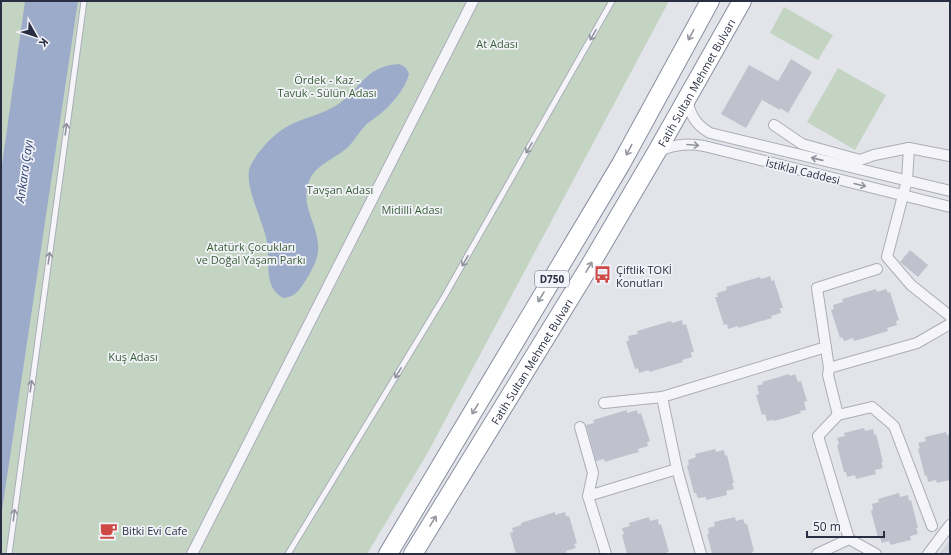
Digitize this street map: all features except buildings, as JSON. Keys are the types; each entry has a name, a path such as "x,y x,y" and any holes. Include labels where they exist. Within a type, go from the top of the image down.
{"highway":[{"name":"Fatih Sultan Mehmet Bulvarı","path":"388,554 621,164 710,1"},
{"name":"Fatih Sultan Mehmet Bulvarı","path":"413,554 589,267 656,153 742,1"}],"street":[{"path":"192,554 474,1"},
{"name":"İstiklal Caddesi","path":"687,99 690,114 702,129 710,133 950,191"},
{"path":"774,126 802,144 860,160 874,155 909,148 950,156"},
{"name":"İstiklal Caddesi","path":"656,153 666,148 692,144 950,207"},
{"path":"909,148 907,180 887,257 910,285 950,316"},
{"path":"838,415 828,375 829,368 817,288 877,269"},
{"path":"829,368 916,343 950,324"},
{"path":"604,403 662,397 826,347"},
{"path":"662,397 677,469 701,554"},
{"path":"876,554 849,539 818,436 838,415 872,407 894,426 932,526"},
{"path":"580,427 593,473 588,496 606,554"},
{"path":"588,496 677,469"},
{"path":"928,554 950,525"},
{"path":"817,554 849,539"}],"lane":[{"path":"9,554 84,1"},
{"path":"288,554 444,297 612,1"}],"shaded area":[{"path":"950,539 950,554 939,554"}],"green space":[{"name":"Atatürk Çocukları ve Doğal Yaşam Parkı","path":"1,1 669,1 427,454 367,554 1,554"},
{"path":"784,7 833,35 818,60 770,33"},
{"path":"838,68 886,95 855,150 807,122"}],"water":[{"name":"Ankara Çayı","path":"25,1 78,1 1,517 1,172"},
{"path":"398,64 405,67 409,74 397,97 384,111 366,125 343,152 317,169 310,179 306,196 309,212 317,235 318,254 307,279 300,289 295,294 283,298 271,285 267,242 249,183 250,167 262,148 280,131 292,124 332,108 345,99 370,74 378,69"}],"place":[{"name":"Çiftlik TOKİ Konutları","path":"603,275"},
{"name":"Bitki Evi Cafe","path":"109,530"}],"park label":[{"name":"At Adası","path":"497,43"},
{"name":"Ördek - Kaz - Tavuk - Sülün Adası","path":"327,85"},
{"name":"Tavşan Adası","path":"340,189"},
{"name":"Midilli Adası","path":"412,209"},
{"name":"Kuş Adası","path":"133,356"}]}
